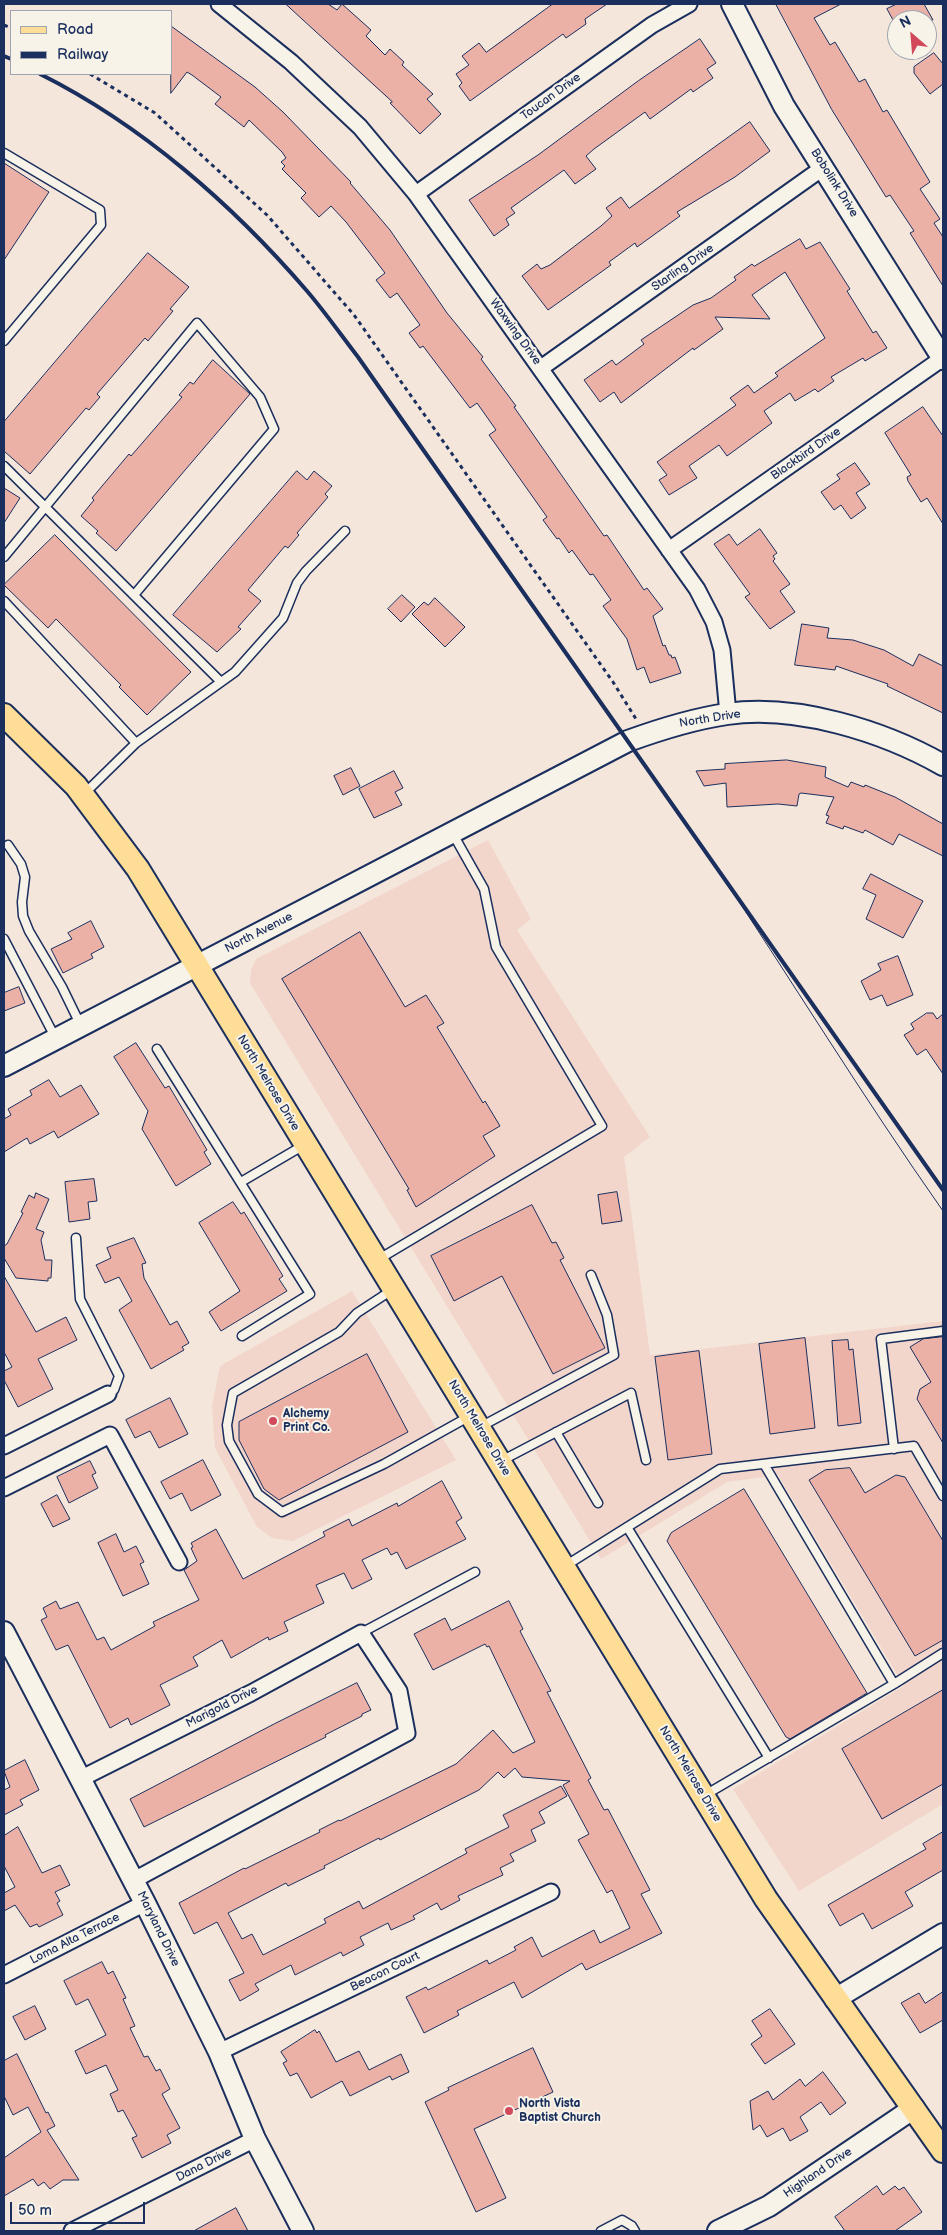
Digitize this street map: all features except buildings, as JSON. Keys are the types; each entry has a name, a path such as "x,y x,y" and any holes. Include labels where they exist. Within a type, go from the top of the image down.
{"main road":[{"name":"North Melrose Drive","path":"4,715 82,795 138,869 766,1899 943,2151"}],"street":[{"name":"Waxwing Drive","path":"219,4 291,62 360,127 416,194 541,368 698,589 714,622 722,650 728,714"},
{"name":"Toucan Drive","path":"416,194 652,25 689,4"},
{"name":"Bobolink Drive","path":"732,4 784,106 943,358"},
{"name":"Starling Drive","path":"541,368 824,167"},
{"name":"Blackbird Drive","path":"669,550 943,358"},
{"name":"North Drive","path":"515,802 628,741 675,724 728,714 771,712 827,720 873,734 943,765"},
{"name":"North Avenue","path":"5,1062 56,1039 515,802"},
{"path":"4,1446 108,1394"},
{"path":"4,1488 110,1435 179,1562"},
{"name":"Maryland Drive","path":"4,1632 134,1880 219,2052 255,2139 303,2231"},
{"path":"134,1880 407,1734 400,1691 361,1633"},
{"name":"Marigold Drive","path":"82,1778 251,1693 361,1633"},
{"name":"Beacon Court","path":"219,2052 551,1892"},
{"name":"Loma Alta Terrace","path":"4,1975 145,1903"},
{"path":"835,1999 943,1934"},
{"name":"Highland Drive","path":"718,2231 769,2206 914,2108"},
{"name":"Dana Drive","path":"72,2231 255,2139"}],"lane":[{"path":"4,153 100,210 101,225 4,341"},
{"path":"4,557 197,323 260,397 274,429 134,595"},
{"path":"4,466 220,680"},
{"path":"82,795 136,743 220,680 235,672 283,618 297,583 345,531"},
{"path":"4,601 136,743"},
{"path":"376,1261 602,1126 496,947 484,889 453,834"},
{"path":"8,845 20,864 25,877 22,902 23,916 29,931 62,987 81,1026"},
{"path":"4,939 56,1039"},
{"path":"157,1049 310,1294 242,1336"},
{"path":"241,1182 305,1145"},
{"path":"76,1238 80,1299 119,1376 114,1390 108,1394"},
{"path":"394,1289 357,1313 339,1332 233,1393 227,1425 229,1441 258,1494 282,1512 614,1355 607,1315 591,1275"},
{"path":"894,1449 881,1339 943,1330"},
{"path":"499,1462 631,1393 646,1460"},
{"path":"556,1432 598,1503"},
{"path":"563,1567 720,1469 914,1446 941,1486 943,1496"},
{"path":"764,1464 894,1684"},
{"path":"627,1527 769,1758"},
{"path":"361,1633 475,1572"},
{"path":"703,1796 894,1684 943,1653"},
{"path":"600,2231 622,2220 635,2231"}],"path":[{"path":"92,75 155,113 267,215 354,315 614,682 645,735"}],"shaded area":[{"path":"488,840 531,919 517,930 650,1137 624,1157 650,1355 943,1321 943,1804 799,1891 733,1789 904,1686 778,1475 727,1482 601,1559 250,983 251,970 256,959"},
{"path":"352,1291 456,1460 293,1541 272,1538 257,1527 215,1448 212,1406 220,1366"}],"tram line":[{"path":"713,862 855,1081 943,1211"}],"railway":[{"path":"4,56 10,59"},
{"path":"42,75 78,94 114,117 184,169 248,228 314,299 358,357 943,1190"}],"place":[{"name":"Alchemy Print Co.","path":"273,1421"},
{"name":"North Vista Baptist Church","path":"509,2111"}]}
